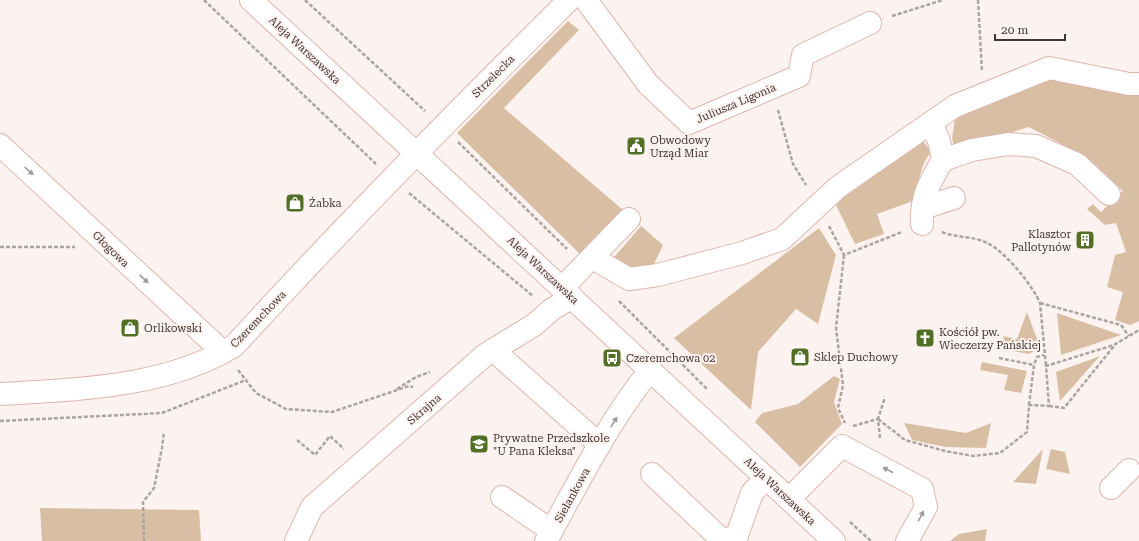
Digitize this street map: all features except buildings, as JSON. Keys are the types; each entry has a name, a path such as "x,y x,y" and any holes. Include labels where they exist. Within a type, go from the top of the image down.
{"street":[{"name":"Aleja Warszawska","path":"251,0 789,499 811,532 834,541"},
{"name":"Strzelecka","path":"417,154 569,0"},
{"name":"Juliusza Ligonia","path":"586,0 648,84 689,123 799,76 803,55 870,24"},
{"path":"588,262 629,279 673,271 742,253 782,239 838,187 955,106 1049,68 1129,84 1139,84"},
{"path":"931,123 939,141 943,160"},
{"name":"Głogowa","path":"0,145 223,352"},
{"path":"954,198 922,216 928,184 943,160 972,150 1000,145 1036,146 1077,164 1109,194"},
{"name":"Czeremchowa","path":"0,394 81,389 134,382 170,373 223,352 234,346 313,260 417,154"},
{"name":"Skrajna","path":"296,541 312,507 438,396 494,350 534,325 551,310 567,293 588,262 628,219"},
{"path":"494,350 600,445"},
{"name":"Sielankowa","path":"549,536 600,445 637,386 650,370"},
{"path":"789,499 842,446 922,489 926,506 907,541"},
{"path":"1111,488 1129,470"},
{"path":"652,474 722,540 735,539 752,493 766,478"},
{"path":"502,497 549,536"}],"path":[{"path":"204,0 381,168"},
{"path":"305,0 588,262"},
{"path":"870,24 943,0"},
{"path":"978,0 983,95"},
{"path":"406,191 551,310"},
{"path":"0,247 109,247"},
{"path":"844,255 836,328 843,386 838,408 847,428 878,419"},
{"path":"619,300 712,394"},
{"path":"1040,303 1121,325 1128,336"},
{"path":"1049,406 1046,366 1114,345 1139,330"},
{"path":"1029,405 1064,408 1114,345"},
{"path":"223,352 256,393 286,409 332,412 409,386 438,396"},
{"path":"878,419 905,440 945,451 973,456 1000,453 1027,432 1034,365 1037,357 1044,356"},
{"path":"999,358 1034,365"},
{"path":"0,421 162,414 246,380"},
{"path":"880,438 878,419 885,397"},
{"path":"144,541 143,502 154,488 164,432"},
{"path":"297,440 315,455 330,436 361,464"}],"shaded area":[{"path":"568,21 579,30 504,108 623,210 580,254 457,133"},
{"path":"1058,79 1139,90 1139,321 1130,325 1115,320 1123,292 1107,287 1115,255 1126,252 1116,223 1105,225 1087,209 1093,204 1101,212 1123,191 1088,158 1029,127 955,150 952,138 956,113 1027,83"},
{"path":"921,139 932,152 928,156 922,168 916,200 877,214 884,234 855,244 836,205 846,192"},
{"path":"641,226 663,245 654,264 629,270 610,262"},
{"path":"819,228 836,255 818,324 796,309 758,352 751,410 674,338"},
{"path":"1027,312 1040,347 1029,354 1008,350 1003,336 1017,339"},
{"path":"1057,313 1121,335 1061,355"},
{"path":"1100,356 1060,401 1056,372"},
{"path":"982,362 1027,371 1021,393 1004,390 1008,375 980,370"},
{"path":"834,376 840,379 834,402 842,424 800,467 755,422 762,413 798,404"},
{"path":"904,423 966,433 991,423 986,448 945,447 912,440"},
{"path":"1043,449 1036,484 1013,482"},
{"path":"1051,449 1065,452 1070,474 1046,469"},
{"path":"40,508 199,510 201,541 42,541"},
{"path":"987,529 985,541 950,541 959,534"}],"place":[{"name":"Obwodowy Urząd Miar","path":"636,146"},
{"name":"Żabka","path":"295,203"},
{"name":"Klasztor Pallotynów","path":"1085,240"},
{"name":"Orlikowski","path":"130,328"},
{"name":"Kościół pw. Wieczerzy Pańskiej","path":"925,338"},
{"name":"Sklep Duchowy","path":"800,357"},
{"name":"Czeremchowa 02","path":"612,358"},
{"name":"Prywatne Przedszkole \"U Pana Kleksa\"","path":"479,444"}]}
